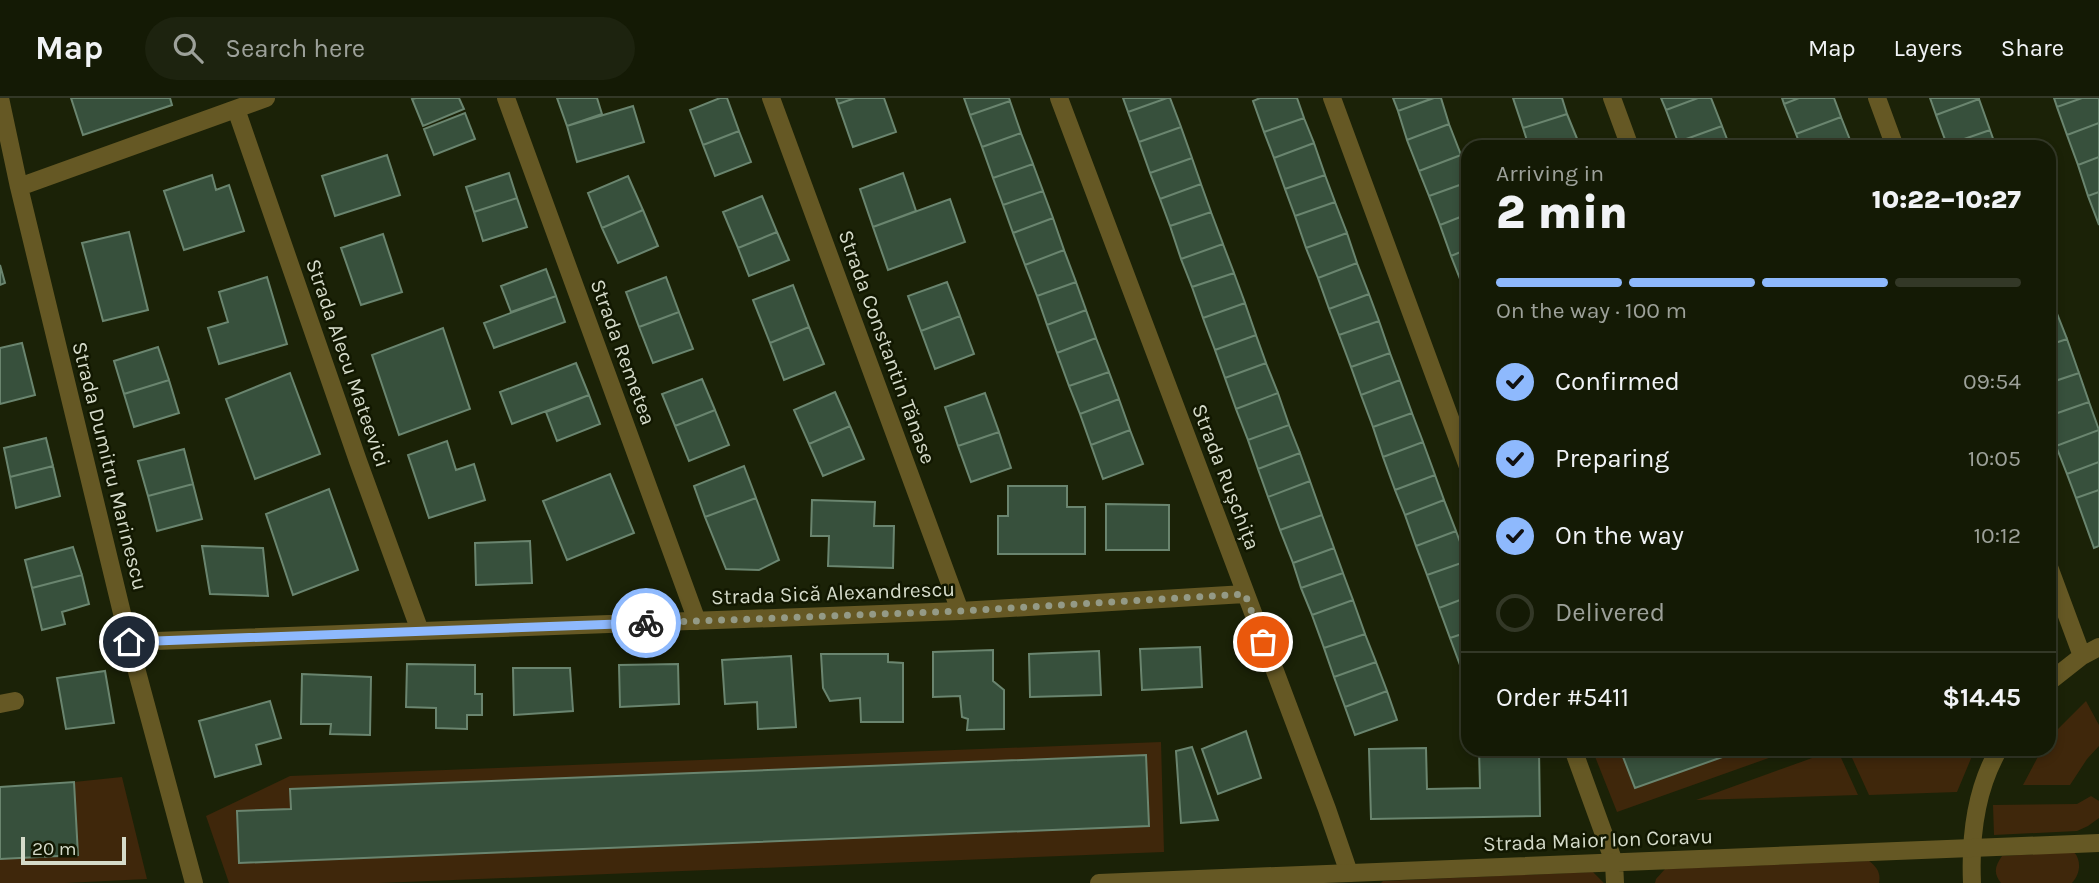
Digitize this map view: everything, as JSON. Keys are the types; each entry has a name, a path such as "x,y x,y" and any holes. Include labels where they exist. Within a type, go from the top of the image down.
{"street":[{"name":"Strada Dumitru Marinescu","path":"0,98 129,642 194,883"},
{"path":"19,187 266,98"},
{"name":"Strada Remetea","path":"506,98 697,621"},
{"name":"Strada Constantin Tănase","path":"771,98 960,611"},
{"name":"Strada Rușchița","path":"1059,98 1327,809 1350,878"},
{"path":"1332,98 1461,448"},
{"path":"1612,98 1627,140"},
{"path":"1877,98 1892,140"},
{"name":"Strada Alecu Mateevici","path":"236,109 420,631"},
{"path":"2056,586 2082,656"},
{"name":"Strada Sică Alexandrescu","path":"129,642 960,611 1245,594"},
{"path":"2056,676 2082,656 2099,647"},
{"path":"1576,756 1614,862 1615,883"},
{"path":"1972,883 1970,848 1978,799 1996,756"},
{"name":"Strada Maior Ion Coravu","path":"1099,883 1350,878 1614,862 2099,843"}],"shaded area":[{"path":"2086,701 2099,725 2099,746 2070,785 2023,785 2038,756 2056,756 2056,731"},
{"path":"1161,742 1164,852 379,883 229,883 206,816 290,776"},
{"path":"1595,756 1774,756 1617,812"},
{"path":"1818,756 1840,756 1858,795 1696,800"},
{"path":"1851,756 1972,756 1957,792 1869,795"},
{"path":"122,777 147,879 0,883 0,858 74,782"},
{"path":"2091,796 2099,801 2099,818 2077,831 1994,835 1993,805 2077,804"},
{"path":"2074,852 2079,867 2072,883 2001,883 1996,873 1996,866 2002,856"},
{"path":"1869,861 1878,870 1879,883 1655,883 1665,869"},
{"path":"1593,872 1604,883 1381,883 1383,881"}],"building":[{"path":"71,98 170,98 172,105 83,135"},
{"path":"459,98 464,109 423,126 412,99"},
{"path":"557,98 597,98 602,114 567,126"},
{"path":"720,98 727,98 739,131 703,145 690,110"},
{"path":"836,98 855,98 838,104"},
{"path":"855,98 884,98 896,132 853,147 838,104"},
{"path":"964,98 1009,98 1010,101 970,115"},
{"path":"1123,98 1167,98 1128,112"},
{"path":"1170,98 1181,127 1139,142 1128,112"},
{"path":"1260,98 1297,98 1304,118 1264,132 1253,101"},
{"path":"1393,98 1434,98 1398,111"},
{"path":"1433,98 1441,98 1449,124 1407,140 1398,111"},
{"path":"1513,98 1562,98 1567,114 1523,128"},
{"path":"1661,98 1698,98 1666,110"},
{"path":"1698,98 1711,98 1722,126 1677,140 1666,110"},
{"path":"1782,98 1799,98 1784,104"},
{"path":"1799,98 1834,98 1841,117 1796,134 1784,104"},
{"path":"1930,98 1979,98 1979,99 1936,115"},
{"path":"2054,98 2082,98 2057,107"},
{"path":"2082,98 2099,98 2099,123 2067,135 2057,107"},
{"path":"1979,99 1990,130 1961,140 1945,140 1936,115"},
{"path":"1010,101 1021,133 982,147 970,115"},
{"path":"633,106 644,142 577,162 567,126"},
{"path":"465,113 475,139 434,155 424,129"},
{"path":"1567,114 1578,140 1527,140 1523,128"},
{"path":"1841,117 1850,140 1798,140 1796,134"},
{"path":"1304,118 1314,143 1274,158 1264,132"},
{"path":"2099,123 2099,157 2078,165 2067,135"},
{"path":"1449,124 1461,155 1419,171 1407,140"},
{"path":"1722,126 1727,140 1684,140"},
{"path":"1181,127 1192,158 1150,173 1139,142"},
{"path":"1990,130 1994,140 1961,140"},
{"path":"739,131 751,162 715,176 703,145"},
{"path":"1021,133 1033,164 993,178 982,147"},
{"path":"1314,143 1325,175 1285,189 1274,158"},
{"path":"387,155 400,195 335,216 322,176"},
{"path":"1461,155 1461,185 1429,196 1419,171"},
{"path":"2099,157 2099,192 2088,196 2078,165"},
{"path":"1192,158 1201,184 1160,199 1150,173"},
{"path":"1033,164 1043,191 1003,205 993,178"},
{"path":"509,173 517,198 474,212 466,187"},
{"path":"903,173 916,211 873,227 860,189"},
{"path":"212,175 216,190 229,185 244,231 184,250 164,191"},
{"path":"1325,175 1335,202 1295,216 1285,189"},
{"path":"628,176 643,210 602,228 588,193"},
{"path":"1201,184 1211,212 1170,226 1160,199"},
{"path":"1461,185 1461,217 1440,225 1429,196"},
{"path":"1043,191 1053,218 1013,233 1003,205"},
{"path":"2099,192 2099,225 2088,196"},
{"path":"762,196 777,232 738,248 723,212"},
{"path":"517,198 527,227 483,241 474,212"},
{"path":"950,199 965,242 888,270 873,227"},
{"path":"1335,202 1347,233 1306,248 1295,216"},
{"path":"643,210 658,246 618,263 602,228"},
{"path":"1211,212 1223,244 1181,259 1170,226"},
{"path":"1461,217 1461,252 1451,256 1440,225"},
{"path":"1053,218 1064,250 1025,265 1013,233"},
{"path":"129,232 148,310 103,321 82,243"},
{"path":"777,232 789,260 749,276 738,248"},
{"path":"1347,233 1357,263 1318,278 1306,248"},
{"path":"383,234 402,292 361,305 341,248"},
{"path":"1223,244 1234,273 1192,287 1181,259"},
{"path":"1064,250 1076,282 1037,296 1025,265"},
{"path":"1461,252 1461,281 1451,256"},
{"path":"1357,263 1369,294 1329,309 1318,278"},
{"path":"0,265 5,283 0,285"},
{"path":"546,269 556,296 511,312 501,286"},
{"path":"1234,273 1245,303 1203,318 1192,287"},
{"path":"267,277 287,344 219,364 208,328 228,322 219,292"},
{"path":"666,277 679,312 639,327 626,292"},
{"path":"947,282 960,316 921,331 908,296"},
{"path":"1076,282 1086,310 1047,325 1037,296"},
{"path":"793,285 809,327 770,343 753,300"},
{"path":"1369,294 1379,321 1339,335 1329,309"},
{"path":"556,296 565,322 494,348 484,323"},
{"path":"1245,303 1256,335 1215,350 1203,318"},
{"path":"1086,310 1096,338 1057,353 1047,325"},
{"path":"2056,311 2067,339 2056,343"},
{"path":"679,312 693,349 653,363 639,327"},
{"path":"960,316 974,354 935,369 921,331"},
{"path":"1379,321 1390,353 1351,367 1339,335"},
{"path":"809,327 824,364 784,380 770,343"},
{"path":"443,328 470,409 399,435 372,355"},
{"path":"1256,335 1266,363 1225,378 1215,350"},
{"path":"1096,338 1109,372 1069,386 1057,353"},
{"path":"2067,339 2079,373 2056,381 2056,343"},
{"path":"22,343 35,395 0,404 0,348"},
{"path":"158,347 169,380 124,394 114,361"},
{"path":"1390,353 1400,380 1361,395 1351,367"},
{"path":"576,363 589,395 512,424 500,392"},
{"path":"1266,363 1278,393 1236,409 1225,378"},
{"path":"1109,372 1119,399 1080,414 1069,386"},
{"path":"290,373 320,454 255,479 226,399"},
{"path":"2079,373 2089,402 2056,414 2056,381"},
{"path":"702,379 715,410 675,426 662,394"},
{"path":"169,380 179,413 134,427 124,394"},
{"path":"1400,380 1412,413 1373,427 1361,395"},
{"path":"835,392 850,426 809,444 794,410"},
{"path":"985,393 999,432 958,446 945,407"},
{"path":"1278,393 1289,425 1248,440 1236,409"},
{"path":"589,395 600,424 557,441 546,412"},
{"path":"1119,399 1130,430 1091,445 1080,414"},
{"path":"2089,402 2099,430 2056,446 2056,414"},
{"path":"715,410 729,445 689,461 675,426"},
{"path":"1412,413 1423,442 1383,457 1373,427"},
{"path":"1289,425 1300,453 1258,469 1248,440"},
{"path":"850,426 864,459 823,476 809,444"},
{"path":"1130,430 1143,464 1103,479 1091,445"},
{"path":"2099,430 2099,462 2067,474 2056,446"},
{"path":"999,432 1011,468 971,482 958,446"},
{"path":"46,438 53,466 10,477 4,448"},
{"path":"447,441 456,470 474,464 485,500 429,518 408,455"},
{"path":"1423,442 1435,475 1395,490 1383,457"},
{"path":"184,449 193,484 148,496 138,461"},
{"path":"1300,453 1310,481 1268,497 1258,469"},
{"path":"2099,462 2099,490 2076,498 2067,474"},
{"path":"53,466 60,496 16,508 10,477"},
{"path":"744,466 756,498 705,517 694,486"},
{"path":"610,474 634,533 567,560 543,501"},
{"path":"1435,475 1444,500 1405,515 1395,490"},
{"path":"1310,481 1322,515 1280,530 1268,497"},
{"path":"193,484 202,519 157,531 148,496"},
{"path":"1008,486 1067,486 1067,507 1085,507 1085,554 998,554 998,516 1008,516"},
{"path":"329,489 358,570 293,595 266,514"},
{"path":"2099,490 2099,546 2094,548 2076,498"},
{"path":"756,498 779,560 759,570 726,569 705,517"},
{"path":"812,500 875,502 874,526 894,526 893,568 828,566 829,536 811,536"},
{"path":"1444,500 1456,531 1416,546 1405,515"},
{"path":"1106,504 1169,505 1169,550 1106,550"},
{"path":"1322,515 1334,548 1293,563 1280,530"},
{"path":"1456,531 1461,545 1461,563 1427,575 1416,546"},
{"path":"530,541 532,583 476,585 475,543"},
{"path":"202,546 263,548 268,596 210,594"},
{"path":"73,547 82,575 32,588 25,560"},
{"path":"1334,548 1343,573 1301,588 1293,563"},
{"path":"1461,563 1461,600 1439,608 1427,575"},
{"path":"1343,573 1353,600 1312,615 1301,588"},
{"path":"82,575 89,604 62,612 65,624 42,630 32,588"},
{"path":"1353,600 1365,634 1324,648 1312,615"},
{"path":"1461,600 1461,634 1450,638 1439,608"},
{"path":"1365,634 1376,662 1334,677 1324,648"},
{"path":"1461,634 1461,665 1460,665 1450,638"},
{"path":"1200,647 1202,687 1142,690 1140,649"},
{"path":"993,650 993,681 1004,690 1004,729 967,730 968,719 962,717 960,696 933,697 933,652"},
{"path":"1099,651 1101,695 1030,697 1029,654"},
{"path":"821,654 888,654 888,662 903,663 903,722 861,722 860,698 830,701 823,688"},
{"path":"791,656 796,727 758,729 757,702 725,704 722,660"},
{"path":"1376,662 1387,691 1345,707 1334,677"},
{"path":"407,664 475,665 475,694 482,694 482,715 467,715 467,729 436,728 436,708 406,707"},
{"path":"678,664 679,704 620,707 619,665"},
{"path":"513,668 570,668 573,711 514,715"},
{"path":"105,671 114,723 66,729 57,678"},
{"path":"302,674 371,677 370,735 330,734 331,724 301,724"},
{"path":"1387,691 1397,720 1355,735 1345,707"},
{"path":"270,701 281,738 256,745 261,764 215,777 199,721"},
{"path":"1246,731 1261,778 1218,794 1202,749"},
{"path":"1192,747 1218,820 1181,823 1176,751"},
{"path":"1426,748 1427,789 1480,788 1479,756 1539,756 1540,816 1371,819 1369,749"},
{"path":"1146,755 1149,826 239,863 237,811 291,809 290,789"},
{"path":"1623,756 1725,756 1635,788"},
{"path":"74,782 78,855 0,859 0,787"}],"way so far":[{"path":"646,623 960,611 1245,594 1263,642"}],"route":[{"path":"129,642 646,623"}]}
